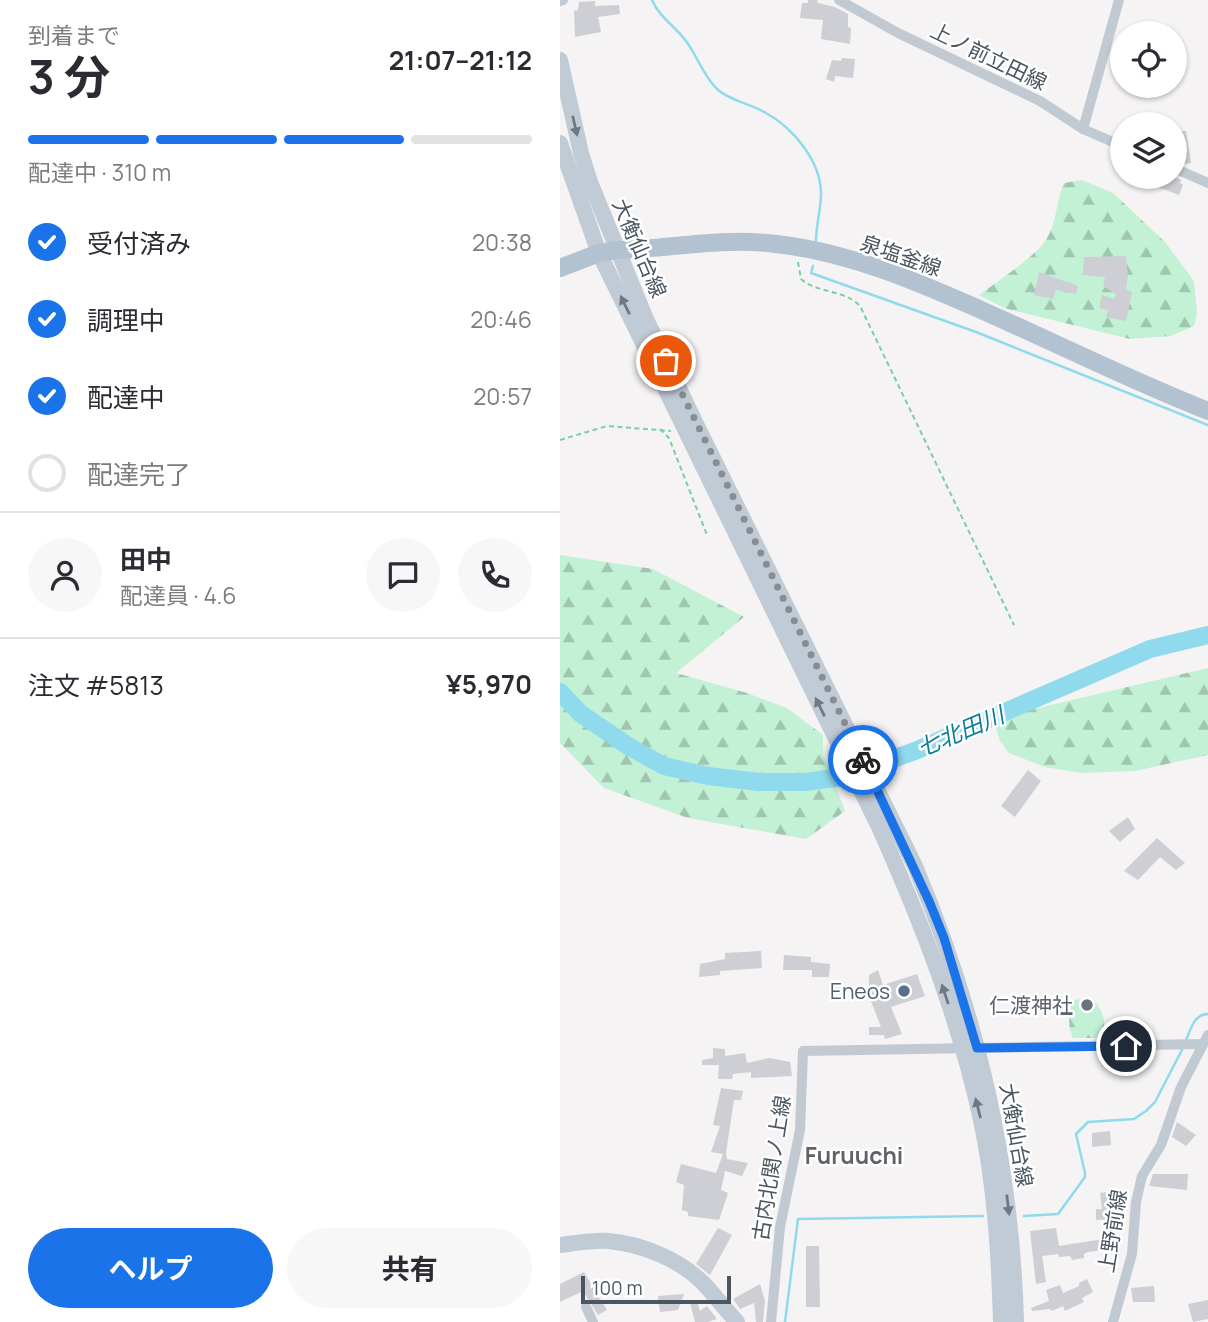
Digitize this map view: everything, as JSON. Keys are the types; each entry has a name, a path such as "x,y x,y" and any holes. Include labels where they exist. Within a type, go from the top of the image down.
{"main road":[{"name":"大衡仙台線","path":"560,60 581,153 601,210 646,319 791,631 882,816 915,866 944,938 969,1048 988,1169 997,1246 1001,1322"},
{"name":"大衡仙台線","path":"560,143 599,253 684,429 791,631"},
{"name":"泉塩釜線","path":"560,268 599,253 618,250 741,243 798,247 861,263 928,286 1208,411"},
{"name":"大衡仙台線","path":"969,1048 993,1113 1004,1174 1011,1232 1016,1322"},
{"path":"560,1245 608,1241 641,1247 659,1254 704,1284 732,1321"}],"street":[{"name":"上ノ前立田線","path":"839,0 898,33 1040,101 1083,129 1110,141"},
{"path":"1083,129 1119,0"},
{"path":"1187,174 1208,183"},
{"path":"969,1048 1177,1045 1201,1041"},
{"name":"上野前線","path":"1113,1322 1132,1254 1136,1202 1142,1175 1161,1145 1181,1087 1201,1041"},
{"name":"古内北関ノ上線","path":"771,1322 780,1227 800,1130 803,1051 969,1048"},
{"path":"586,1307 593,1322"}],"path":[{"path":"798,247 798,271 807,285 854,300 860,306 1014,625"},
{"path":"560,440 607,426 674,431 684,429"},
{"path":"659,428 669,438 707,535"}],"green space":[{"path":"1082,180 1113,193 1165,242 1194,281 1197,313 1194,326 1171,336 1130,339 1004,308 979,295 1041,246 1052,226 1064,183"},
{"path":"560,555 653,569 744,617 676,673 747,693 787,708 823,735 823,754 845,811 806,839 688,818 604,788 560,743"},
{"path":"1208,668 1208,755 1135,771 1081,773 1045,767 1009,753 1000,741 994,722 996,718"},
{"path":"1092,998 1102,1014 1104,1032 1095,1038 1073,1038 1069,1019 1073,1000"}],"building":[{"path":"808,0 817,0 818,3 848,14 850,44 821,39 823,20 800,18 802,3 808,3"},
{"path":"595,1 595,6 619,5 620,14 598,17 601,32 575,37 574,11 578,10 579,2"},
{"path":"842,58 855,59 853,78 835,76 834,82 826,79 832,60 841,61"},
{"path":"1187,137 1191,163 1187,164"},
{"path":"1163,189 1181,189 1179,195"},
{"path":"1126,256 1126,290 1132,292 1126,321 1106,317 1108,310 1099,308 1102,295 1114,299 1116,294 1103,286 1105,277 1083,275 1084,257"},
{"path":"1039,272 1078,286 1076,294 1056,290 1053,299 1034,295"},
{"path":"1028,770 1041,781 1015,817 1001,806"},
{"path":"1128,817 1135,829 1120,842 1109,831"},
{"path":"1157,838 1185,863 1176,870 1160,857 1138,880 1124,871"},
{"path":"761,951 762,968 720,971 720,975 699,977 700,964 725,959 725,953"},
{"path":"784,955 811,957 811,962 830,964 829,977 812,977 812,970 783,970"},
{"path":"878,970 883,985 917,974 925,996 891,1007 902,1034 885,1039 884,1035 869,1035 869,1027 881,1027 869,996 869,975"},
{"path":"713,1048 725,1049 725,1056 745,1053 747,1063 769,1058 790,1062 792,1076 751,1078 751,1072 733,1074 732,1079 718,1079 719,1065 702,1065 702,1060 713,1058"},
{"path":"721,1088 743,1091 741,1100 734,1100 726,1153 727,1159 748,1163 742,1176 725,1171 721,1190 728,1193 719,1220 688,1216 688,1212 682,1210 684,1185 676,1182 681,1164 716,1173 723,1154 711,1152 720,1126 713,1125"},
{"path":"1177,1122 1196,1135 1186,1146 1172,1137"},
{"path":"1110,1131 1111,1145 1092,1147 1092,1133"},
{"path":"1153,1174 1188,1174 1187,1190 1149,1186"},
{"path":"1107,1192 1109,1208 1114,1208 1115,1219 1096,1220 1096,1209 1102,1209 1100,1193"},
{"path":"718,1228 732,1235 710,1275 696,1264"},
{"path":"1056,1228 1059,1246 1110,1238 1110,1249 1088,1252 1084,1254 1084,1258 1072,1260 1070,1256 1059,1257 1058,1254 1042,1256 1046,1282 1036,1284 1030,1231"},
{"path":"806,1246 819,1246 820,1307 806,1307"},
{"path":"584,1272 607,1310 598,1315 583,1291 560,1302 560,1284"},
{"path":"1087,1279 1093,1292 1082,1298 1084,1302 1065,1311 1063,1306 1052,1311 1032,1311 1031,1308 1049,1301 1046,1290 1060,1285 1063,1293"},
{"path":"760,1284 765,1301 763,1322 756,1322 754,1303 740,1309 733,1299"},
{"path":"1154,1286 1155,1302 1133,1302 1131,1288"},
{"path":"684,1294 678,1310 660,1312 658,1296"},
{"path":"1208,1300 1208,1319 1193,1322 1188,1304"},
{"path":"697,1301 700,1311 707,1306 717,1319 695,1322 690,1303"}],"waterway":[{"path":"652,0 686,41 708,79 718,90 776,119 804,147 820,182 821,200 816,241"},
{"path":"813,266 811,273 976,332 1208,425"},
{"name":"七北田川","path":"560,692 581,714 628,746 664,766 708,776 759,782 805,782 842,777 915,751 1150,649 1208,635"},
{"path":"1186,1040 1196,1019 1208,1014"},
{"path":"1024,1216 1058,1214 1085,1177 1076,1134 1088,1122 1134,1119 1146,1111 1155,1102 1184,1046"},
{"path":"785,1322 798,1219 983,1216"}],"way so far":[{"path":"666,361 863,760"}],"place":[{"name":"Eneos","path":"904,991"},
{"name":"仁渡神社","path":"1087,1005"}],"district":[{"name":"Furuuchi","path":"854,1155"}],"route":[{"path":"863,760 915,866 944,938 977,1048 1126,1046"}]}
